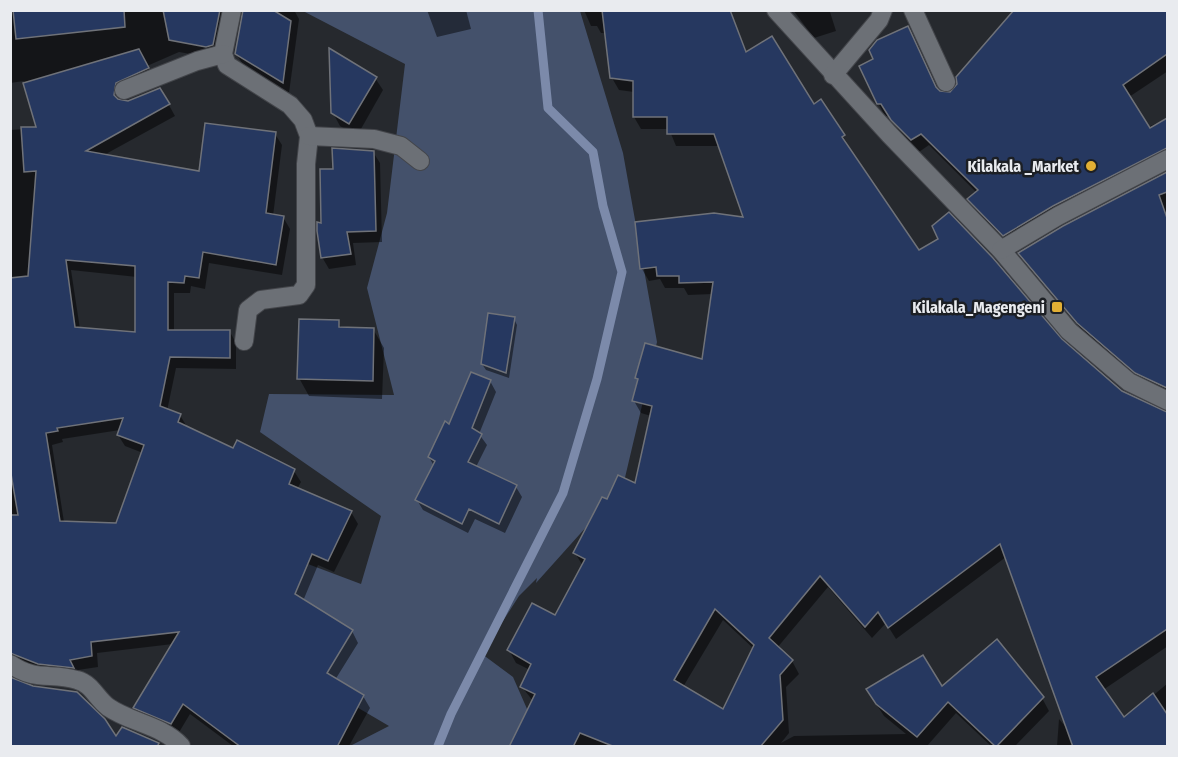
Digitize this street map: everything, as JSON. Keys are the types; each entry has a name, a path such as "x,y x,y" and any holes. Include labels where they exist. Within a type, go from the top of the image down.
{"street":[{"path":"232,10 223,54 227,65 290,105 303,120 309,136 306,164 306,285 299,295 261,300 248,310 244,341"},
{"path":"776,10 833,75 1001,250 1069,331 1129,382 1167,401"},
{"path":"833,75 879,20 884,10"},
{"path":"912,10 946,82"},
{"path":"123,90 197,61 223,54"},
{"path":"309,136 374,139 401,146 420,161"},
{"path":"1001,250 1058,216 1167,159"},
{"path":"10,664 36,677 79,680 92,688 106,706 168,734 181,747"}],"shaded area":[{"path":"303,11 580,11 623,153 657,342 623,486 536,583 537,578 519,596 482,654 513,677 531,718 514,746 350,746 389,726 217,625 276,552 361,584 381,516 260,432 269,394 394,395 367,288 387,213 405,64"}],"building":[{"path":"13,10 124,10 125,27 16,39"},
{"path":"163,10 220,10 213,45 206,47 169,40"},
{"path":"243,10 273,10 291,21 283,83 235,54"},
{"path":"602,10 730,10 746,52 772,36 814,104 821,99 845,135 842,137 919,250 938,239 932,226 949,212 993,258 1062,339 1122,391 1167,412 1167,629 1096,677 1124,717 1153,693 1167,714 1167,747 1073,747 1000,544 888,628 878,612 865,627 820,576 769,638 793,660 780,675 783,720 760,747 615,747 580,733 573,747 509,747 535,694 520,687 531,664 507,650 532,603 555,615 585,559 573,553 602,497 607,499 618,475 635,483 652,406 632,401 638,379 635,378 645,343 702,359 713,282 679,283 679,276 657,276 656,267 640,269 635,222 714,213 743,217 714,134 667,134 667,117 633,117 633,81 610,78","holes":["715,609 754,645 723,709 674,680"]},
{"path":"1014,10 1167,10 1167,54 1123,85 1150,128 1167,118 1167,148 1053,206 1003,236 967,199 978,190 921,134 911,140 891,120 881,104 877,104 859,66 873,59 869,50 877,40 908,26 936,87 940,91 950,92 957,84 956,77"},
{"path":"329,48 377,77 349,124 331,113"},
{"path":"139,49 149,68 116,83 114,95 118,99 128,101 160,88 170,104 86,151 199,171 205,123 276,132 266,213 284,216 276,265 203,252 199,278 185,276 184,283 168,282 168,330 230,330 230,358 170,357 160,406 181,414 178,422 233,448 237,440 295,469 289,484 352,511 328,561 312,554 295,594 353,630 327,673 364,695 337,747 241,747 183,704 171,724 133,708 179,632 91,642 92,656 70,660 74,668 38,664 10,653 10,515 18,515 10,468 10,278 28,276 36,171 24,172 21,127 36,127 23,83","holes":["66,260 135,266 135,332 75,327","123,418 117,435 144,445 116,523 60,521 46,433 58,431 57,428"]},
{"path":"332,148 374,151 376,231 347,232 351,254 321,258 317,231 317,222 321,223 320,169 333,169"},
{"path":"1167,172 1167,192 1159,195 1167,218 1167,388 1135,373 1077,323 1018,253 1063,226"},
{"path":"488,313 515,317 506,373 481,364"},
{"path":"299,319 339,320 339,327 374,328 373,381 297,379"},
{"path":"471,372 491,380 472,428 482,434 468,462 517,485 499,524 469,509 462,524 415,500 435,461 428,457 445,421 449,424"},
{"path":"997,639 1044,697 996,747 948,702 917,737 876,704 866,689 923,655 942,686"},
{"path":"10,677 33,686 77,692 105,719 116,736 122,727 159,743 157,747 10,747"}],"waterway":[{"path":"438,746 451,714 563,493 597,379 622,272 603,206 593,152 548,108 538,10"}],"place":[{"name":"Kilakala _Market","path":"1091,166"},
{"name":"Kilakala_Magengeni","path":"1057,307"}]}
